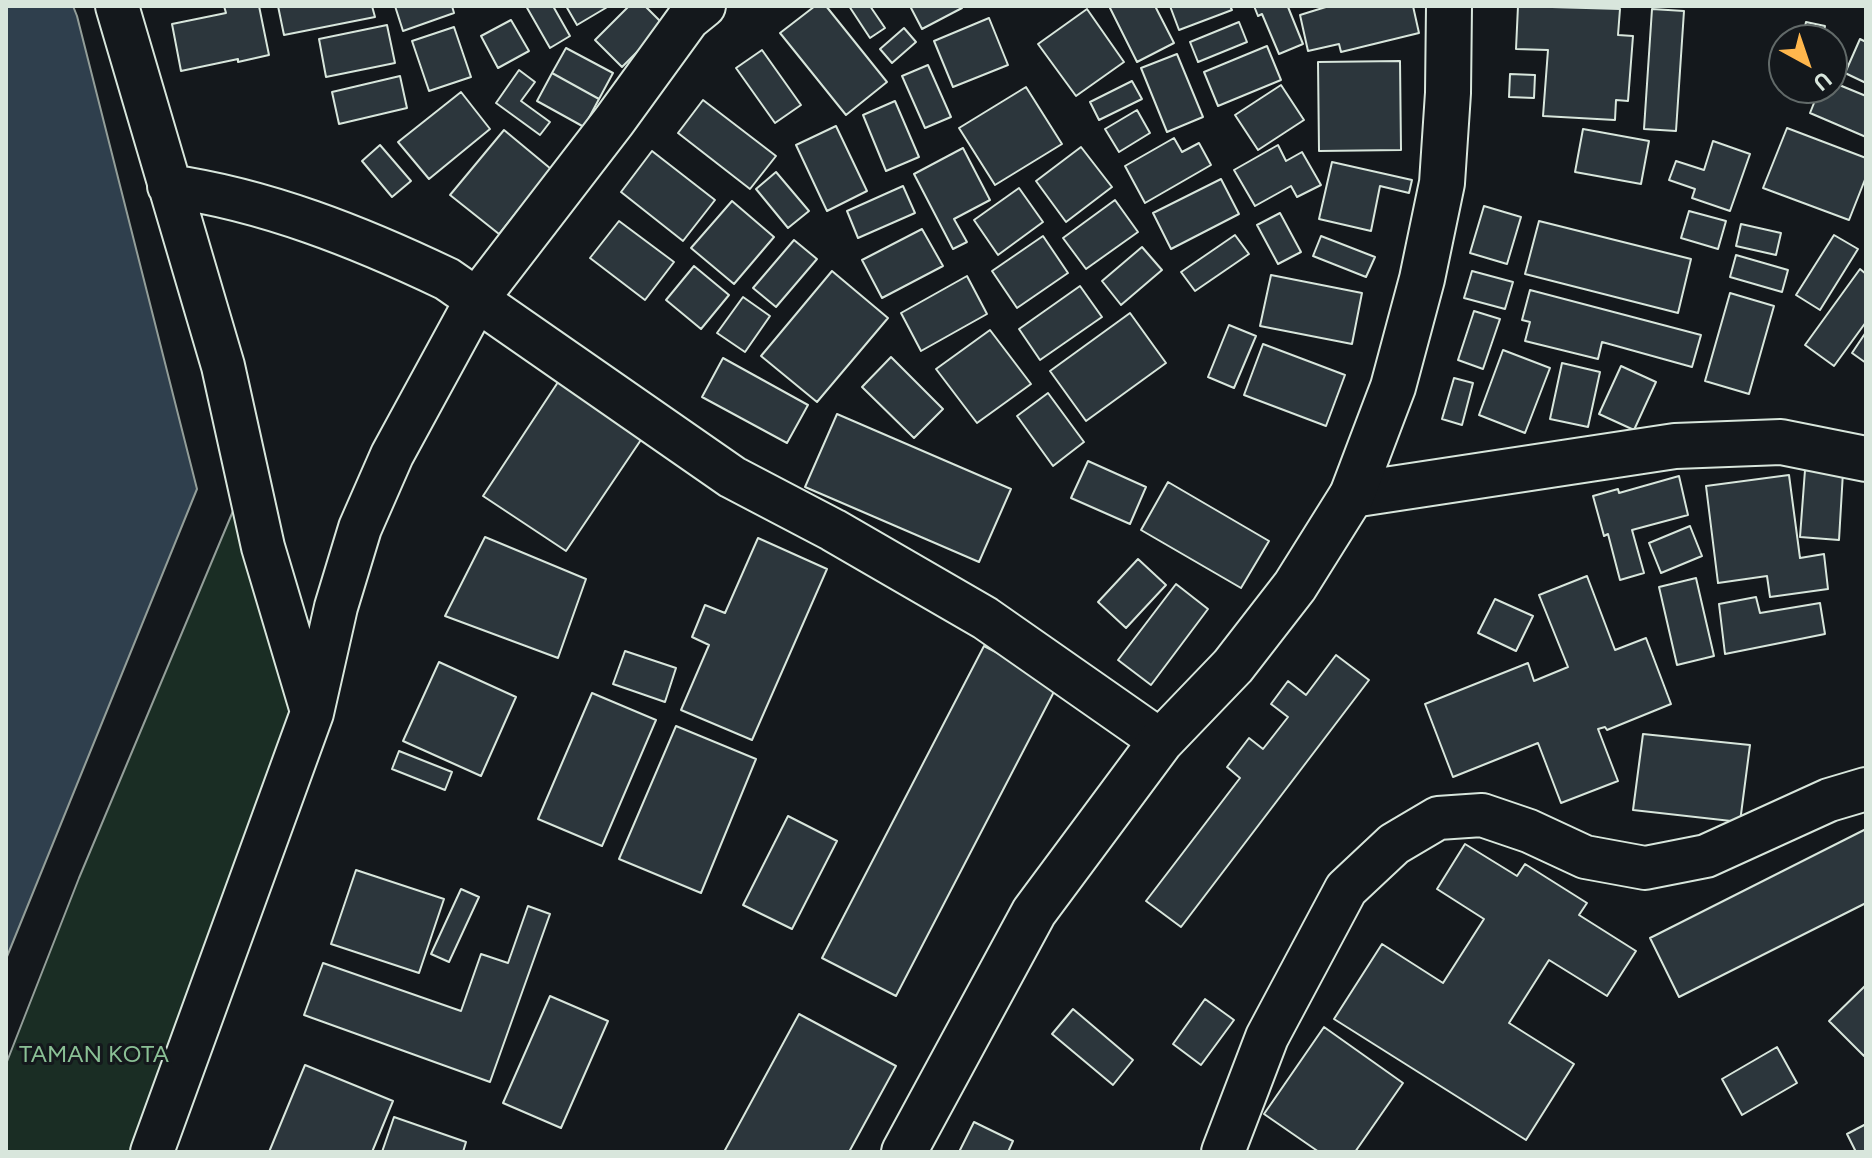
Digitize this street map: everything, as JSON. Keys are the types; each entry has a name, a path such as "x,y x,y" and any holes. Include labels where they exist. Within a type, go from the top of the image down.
{"main road":[{"path":"904,1152 1034,912 1161,741 1233,666 1295,586 1352,495 1393,387 1422,279 1442,183 1448,93 1449,6"},
{"path":"1352,495 1675,446 1781,442 1866,459"}],"street":[{"path":"117,6 223,366 263,547 312,713"},
{"path":"152,1152 270,835 312,713 336,607 360,528 392,455 477,299 605,133 691,10"},
{"path":"169,186 220,193 277,210 396,255 447,279 732,477 833,530 985,618 1161,741"},
{"path":"1223,1152 1267,1037 1346,889 1394,844 1438,818 1482,815 1529,831 1585,857 1645,868 1706,856 1829,800 1866,789"}],"green space":[{"name":"TAMAN KOTA","path":"241,492 299,688 142,1152 6,1152 6,1064 79,878"}],"water":[{"path":"6,6 73,6 77,16 197,489 6,959"}],"building":[{"path":"224,6 259,6 269,55 181,71 172,24 226,13"},
{"path":"278,6 372,6 375,17 284,35"},
{"path":"395,6 452,6 454,13 403,31"},
{"path":"526,6 553,6 570,36 550,48"},
{"path":"566,6 609,6 577,25"},
{"path":"629,6 645,6 664,25 622,67 595,40"},
{"path":"815,6 826,6 887,82 846,115 780,33"},
{"path":"849,6 870,6 885,28 870,38"},
{"path":"910,6 961,6 962,8 922,29"},
{"path":"1109,6 1155,6 1174,43 1137,62"},
{"path":"1170,6 1230,6 1232,10 1179,30"},
{"path":"1254,6 1291,6 1288,7 1303,44 1279,54 1262,14 1258,16"},
{"path":"1329,6 1413,6 1419,33 1341,52 1339,44 1308,51 1300,15"},
{"path":"1518,6 1620,9 1618,35 1633,36 1628,101 1616,100 1615,120 1543,116 1548,50 1516,49"},
{"path":"1087,9 1124,62 1076,96 1038,44"},
{"path":"1652,9 1684,11 1676,131 1644,129"},
{"path":"989,18 1008,65 953,87 934,41"},
{"path":"511,20 529,51 498,68 481,36"},
{"path":"1239,22 1247,42 1198,62 1190,42"},
{"path":"387,25 395,63 326,77 319,39"},
{"path":"454,27 471,77 429,91 412,41"},
{"path":"904,28 916,42 892,63 880,49"},
{"path":"1860,39 1866,42 1866,83 1848,74 1848,66"},
{"path":"1267,46 1281,80 1218,106 1204,72"},
{"path":"566,48 613,73 599,99 552,73"},
{"path":"762,50 801,105 775,123 736,68"},
{"path":"1177,54 1203,117 1167,132 1141,68"},
{"path":"1400,61 1401,150 1319,151 1318,62"},
{"path":"928,65 951,117 925,128 902,76"},
{"path":"519,70 535,82 521,101 550,122 540,135 496,103"},
{"path":"552,73 599,99 584,127 537,101"},
{"path":"1510,74 1535,75 1534,98 1509,97"},
{"path":"400,76 407,108 339,124 332,92"},
{"path":"1132,81 1142,99 1099,120 1090,102"},
{"path":"1281,85 1304,120 1258,150 1235,115"},
{"path":"1026,87 1062,144 995,185 959,128"},
{"path":"1848,89 1866,96 1866,137 1810,113 1814,104 1848,104"},
{"path":"461,92 490,129 429,179 398,142"},
{"path":"703,100 776,156 750,189 678,133"},
{"path":"895,101 919,157 886,171 863,115"},
{"path":"1137,110 1150,133 1119,152 1105,129"},
{"path":"836,126 867,191 827,211 796,145"},
{"path":"1787,128 1866,158 1866,177 1849,220 1763,188"},
{"path":"1583,129 1649,141 1641,184 1575,172"},
{"path":"504,130 551,169 499,234 450,195"},
{"path":"1174,138 1182,152 1199,143 1211,165 1145,203 1125,166"},
{"path":"1713,141 1750,154 1730,211 1692,198 1695,189 1669,180 1676,161 1704,170"},
{"path":"380,145 411,181 392,197 362,161"},
{"path":"1278,145 1286,161 1302,152 1321,185 1297,197 1291,186 1255,206 1234,170"},
{"path":"1081,147 1112,187 1066,222 1036,181"},
{"path":"963,148 990,200 954,219 967,242 953,249 914,174"},
{"path":"652,151 715,200 683,241 621,192"},
{"path":"1332,162 1412,180 1409,193 1380,186 1371,231 1319,219"},
{"path":"776,172 809,211 788,228 756,189"},
{"path":"1221,179 1239,214 1171,249 1153,213"},
{"path":"903,186 915,213 858,238 847,211"},
{"path":"1019,188 1043,222 998,255 974,220"},
{"path":"1115,200 1138,232 1086,269 1063,238"},
{"path":"732,201 774,237 734,284 691,248"},
{"path":"1484,206 1521,217 1507,264 1470,253"},
{"path":"1689,211 1726,221 1718,249 1681,238"},
{"path":"1280,213 1301,252 1278,264 1257,225"},
{"path":"619,221 674,262 645,300 590,258"},
{"path":"1539,221 1691,259 1678,313 1525,274"},
{"path":"1741,224 1781,233 1776,255 1736,246"},
{"path":"922,229 943,266 882,298 862,260"},
{"path":"1235,235 1249,254 1195,291 1181,272"},
{"path":"1834,235 1858,249 1820,310 1796,295"},
{"path":"1043,236 1068,273 1017,308 992,271"},
{"path":"1321,236 1375,257 1366,277 1313,256"},
{"path":"794,240 817,259 776,307 753,288"},
{"path":"1142,247 1162,270 1121,305 1102,281"},
{"path":"1736,255 1788,270 1782,292 1730,277"},
{"path":"694,266 729,295 701,329 666,300"},
{"path":"1860,269 1866,274 1866,322 1834,366 1805,345"},
{"path":"832,271 888,318 817,402 761,356"},
{"path":"1472,271 1513,282 1505,309 1464,298"},
{"path":"1271,275 1362,293 1352,344 1260,326"},
{"path":"967,276 987,314 921,351 901,313"},
{"path":"1080,286 1102,317 1040,360 1019,329"},
{"path":"1530,290 1701,335 1692,367 1602,342 1598,359 1525,341 1530,322 1522,320"},
{"path":"1730,293 1774,306 1749,394 1705,381"},
{"path":"743,297 770,316 745,352 717,333"},
{"path":"1474,311 1500,319 1483,369 1458,360"},
{"path":"1130,313 1166,363 1086,421 1050,371"},
{"path":"1229,325 1256,336 1234,388 1208,377"},
{"path":"990,330 1031,384 977,423 936,369"},
{"path":"1866,332 1866,363 1852,353"},
{"path":"1263,344 1345,375 1326,426 1244,395"},
{"path":"1503,350 1550,368 1525,433 1479,415"},
{"path":"891,357 943,409 914,438 862,387"},
{"path":"723,358 808,405 787,443 702,397"},
{"path":"1562,363 1600,372 1588,427 1550,419"},
{"path":"1621,366 1656,382 1634,430 1599,414"},
{"path":"564,373 649,428 566,551 483,496"},
{"path":"1454,378 1473,383 1462,425 1442,419"},
{"path":"1048,393 1084,442 1053,466 1017,416"},
{"path":"837,414 1011,489 979,562 805,487"},
{"path":"1088,461 1146,487 1130,524 1071,498"},
{"path":"1805,470 1843,472 1839,540 1800,537"},
{"path":"1789,475 1800,558 1824,554 1828,589 1770,597 1767,576 1718,583 1706,486"},
{"path":"1679,476 1688,515 1632,530 1644,573 1620,580 1608,534 1604,536 1593,496 1618,489 1619,493"},
{"path":"1168,482 1269,541 1241,588 1141,530"},
{"path":"1690,526 1702,556 1661,573 1649,543"},
{"path":"485,537 586,579 558,658 445,616"},
{"path":"758,538 827,569 752,740 681,710 709,645 692,637 705,605 725,613"},
{"path":"1138,559 1166,585 1126,628 1098,602"},
{"path":"1587,576 1615,650 1646,638 1671,704 1607,730 1605,727 1598,729 1618,781 1561,803 1538,743 1453,777 1425,704 1528,663 1534,681 1568,667 1539,595"},
{"path":"1696,578 1714,656 1677,665 1659,587"},
{"path":"1176,584 1208,609 1151,685 1118,660"},
{"path":"1756,597 1760,613 1820,603 1825,634 1725,654 1719,604"},
{"path":"1495,599 1533,616 1516,651 1478,633"},
{"path":"984,646 1058,684 896,996 822,958"},
{"path":"625,651 676,668 665,702 613,684"},
{"path":"1336,655 1369,680 1181,927 1146,901 1240,778 1227,767 1249,738 1263,749 1288,717 1271,704 1288,681 1306,695"},
{"path":"439,662 516,697 481,776 403,741"},
{"path":"592,693 656,720 602,846 538,819"},
{"path":"676,726 756,759 701,893 619,859"},
{"path":"1643,734 1750,745 1740,822 1633,810"},
{"path":"399,751 452,772 445,790 392,769"},
{"path":"788,816 837,841 792,929 743,905"},
{"path":"1866,829 1866,903 1679,997 1650,938"},
{"path":"1465,844 1517,876 1525,864 1587,903 1579,915 1636,951 1607,996 1549,960 1509,1023 1574,1064 1526,1140 1334,1019 1382,944 1443,983 1484,919 1437,889"},
{"path":"356,870 444,899 419,973 331,944"},
{"path":"461,889 479,897 449,962 431,954"},
{"path":"528,906 550,914 490,1082 304,1015 323,963 461,1011 481,954 508,963"},
{"path":"1866,985 1866,1053 1864,1056 1829,1021"},
{"path":"550,996 608,1021 561,1128 503,1103"},
{"path":"1205,999 1234,1020 1201,1065 1173,1044"},
{"path":"1073,1009 1133,1060 1113,1085 1052,1034"},
{"path":"799,1014 896,1066 849,1152 724,1152"},
{"path":"1324,1027 1403,1083 1355,1152 1319,1152 1264,1114"},
{"path":"1777,1047 1797,1083 1742,1115 1722,1079"},
{"path":"305,1065 393,1101 372,1152 269,1152"},
{"path":"394,1117 466,1142 463,1152 382,1152"},
{"path":"974,1122 1013,1141 1008,1152 959,1152"},
{"path":"1866,1124 1866,1152 1856,1152 1847,1134"}]}
